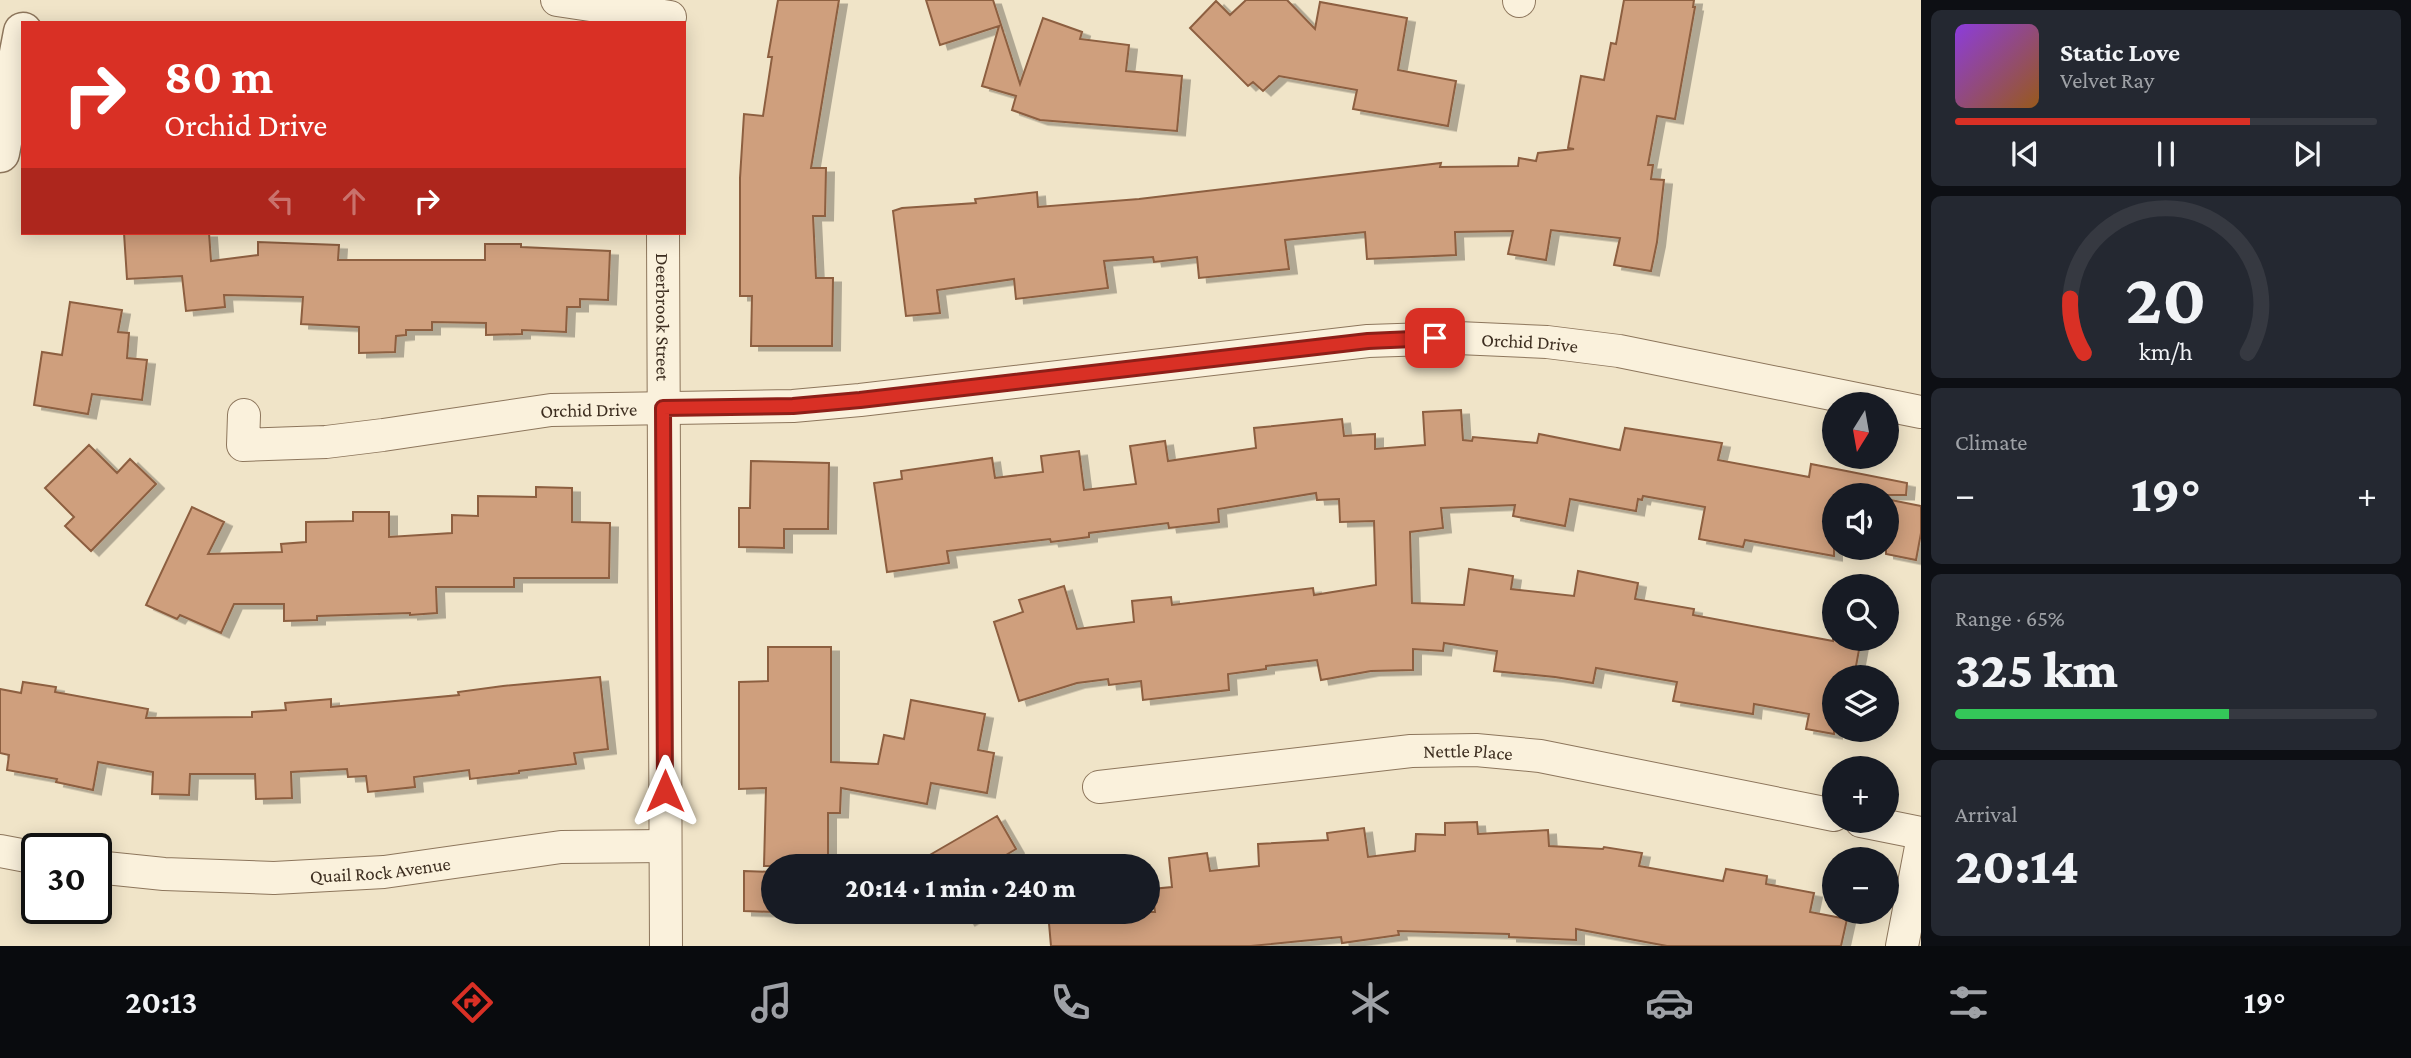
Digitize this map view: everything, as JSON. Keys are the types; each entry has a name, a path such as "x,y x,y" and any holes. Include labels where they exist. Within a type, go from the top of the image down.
{"street":[{"path":"24,21 29,0"},
{"path":"557,0 671,13"},
{"path":"0,153 6,93 21,39"},
{"name":"Deerbrook Street","path":"663,235 666,946"},
{"name":"Orchid Drive","path":"244,415 243,444 349,439 551,410 793,406 1368,341 1458,338 1548,342 1619,351 1822,392"},
{"path":"1899,408 1921,412"},
{"name":"Nettle Place","path":"1099,787 1411,751 1476,750 1540,756 1822,813"},
{"path":"1899,829 1921,833"},
{"name":"Quail Rock Avenue","path":"112,869 164,874 274,878 384,872 561,847 665,846"},
{"path":"1902,946 1921,847"},
{"path":"0,851 21,855"}],"building":[{"path":"778,0 839,0 811,168 826,168 825,216 813,216 816,278 833,278 832,346 751,346 752,296 740,296 740,178 744,114 763,116 772,57 768,57"},
{"path":"926,0 993,0 1020,84 1043,18 1082,32 1080,39 1129,45 1126,71 1182,76 1177,131 1040,120 1012,110 1016,96 982,86 999,26 940,45"},
{"path":"1246,0 1287,0 1315,29 1320,2 1407,18 1398,70 1456,81 1448,126 1353,109 1357,90 1279,76 1263,91 1253,82 1248,86 1190,28 1216,1 1230,15"},
{"path":"1624,0 1694,0 1695,7 1675,119 1657,116 1648,165 1653,165 1651,179 1664,180 1651,271 1614,265 1620,238 1551,230 1546,260 1508,254 1513,231 1455,232 1456,255 1367,259 1365,232 1285,240 1289,269 1199,278 1197,257 1154,262 1153,257 1104,261 1108,288 1016,299 1014,279 937,290 940,313 906,316 893,211 902,208 976,203 975,199 1037,192 1038,207 1139,199 1441,163 1440,167 1518,166 1519,158 1536,161 1538,153 1574,149 1568,148 1581,76 1604,80 1611,43 1616,44"},
{"path":"124,235 209,235 211,261 258,255 258,242 339,245 338,260 485,260 485,244 610,251 608,300 580,299 580,307 567,307 566,332 522,330 522,334 486,335 486,323 432,322 432,330 406,330 406,335 396,336 395,352 359,353 359,327 301,324 303,297 224,295 225,307 186,311 182,276 127,279"},
{"path":"70,302 122,310 118,332 129,333 127,358 147,360 142,400 92,394 88,414 34,405 42,352 62,355"},
{"path":"1461,410 1463,440 1472,441 1473,437 1537,443 1539,434 1620,450 1625,428 1722,443 1718,460 1809,477 1811,464 1822,466 1822,469 1836,469 1907,483 1906,495 1899,495 1899,483 1822,483 1822,554 1745,540 1743,547 1699,539 1705,507 1643,496 1642,500 1638,499 1636,511 1570,499 1565,526 1513,516 1515,505 1441,508 1443,528 1410,532 1412,603 1464,605 1469,569 1513,576 1511,589 1574,596 1578,571 1638,583 1635,599 1694,609 1693,615 1822,639 1822,651 1859,651 1856,665 1822,665 1822,732 1806,729 1809,714 1754,704 1753,714 1673,701 1677,682 1596,668 1593,683 1494,671 1497,651 1444,643 1443,651 1413,649 1413,670 1371,671 1321,680 1317,660 1228,674 1229,690 1143,700 1141,681 1109,685 1108,679 1077,683 1019,701 994,622 1023,612 1019,600 1064,586 1077,629 1134,622 1132,601 1171,597 1172,605 1313,588 1314,595 1376,585 1374,521 1340,522 1339,499 1317,500 1316,493 1218,509 1219,522 1169,528 1168,523 1089,533 1089,537 1051,542 1050,539 947,551 949,563 887,572 874,483 902,479 901,471 992,458 995,478 1043,472 1041,456 1079,451 1084,490 1136,484 1130,446 1165,441 1168,461 1256,448 1254,428 1342,419 1344,436 1375,434 1375,449 1425,445 1423,412"},
{"path":"89,445 117,473 130,459 156,484 91,551 65,526 74,517 45,488"},
{"path":"751,461 829,463 828,529 784,529 784,548 739,547 739,508 750,508"},
{"path":"536,487 572,488 572,522 610,523 609,578 514,578 514,587 436,587 437,613 410,615 317,616 317,620 284,621 284,604 234,604 221,633 180,615 177,619 146,605 192,507 224,522 208,554 282,552 281,544 306,542 306,522 353,521 353,512 389,512 389,537 452,533 452,515 478,516 478,496 536,497"},
{"path":"1899,502 1921,506 1921,533 1916,560 1899,557"},
{"path":"768,647 831,647 831,762 878,764 884,735 904,739 911,700 985,714 978,750 994,753 987,793 931,783 927,804 841,788 840,813 828,813 828,854 764,854 766,788 739,789 739,682 768,681"},
{"path":"600,677 608,749 574,753 576,764 519,773 470,779 469,770 414,777 415,787 368,792 366,776 348,777 347,769 291,772 292,798 256,799 255,774 190,774 189,795 152,794 153,772 98,762 93,790 56,782 57,779 7,770 9,755 0,753 0,689 21,693 23,682 56,687 55,692 148,709 146,718 252,717 252,712 286,710 285,703 331,699 331,707 459,695 458,692 503,686"},
{"path":"997,816 1016,849 1008,854 931,854"},
{"path":"1477,822 1478,834 1548,830 1549,846 1604,847 1642,853 1639,866 1723,881 1726,869 1767,876 1766,884 1814,893 1810,912 1822,914 1822,924 1846,924 1841,946 1667,946 1576,929 1576,940 1509,937 1509,934 1398,931 1399,935 1342,943 1341,937 1251,946 1051,946 1049,924 1160,924 1160,888 1172,887 1169,858 1207,853 1210,871 1259,866 1258,844 1328,840 1327,833 1364,828 1368,857 1415,851 1416,834 1445,835 1445,823"},
{"path":"744,871 761,872 761,912 744,911"}],"route":[{"path":"665,791 663,408 793,406 860,400 1368,341 1435,338"}]}
